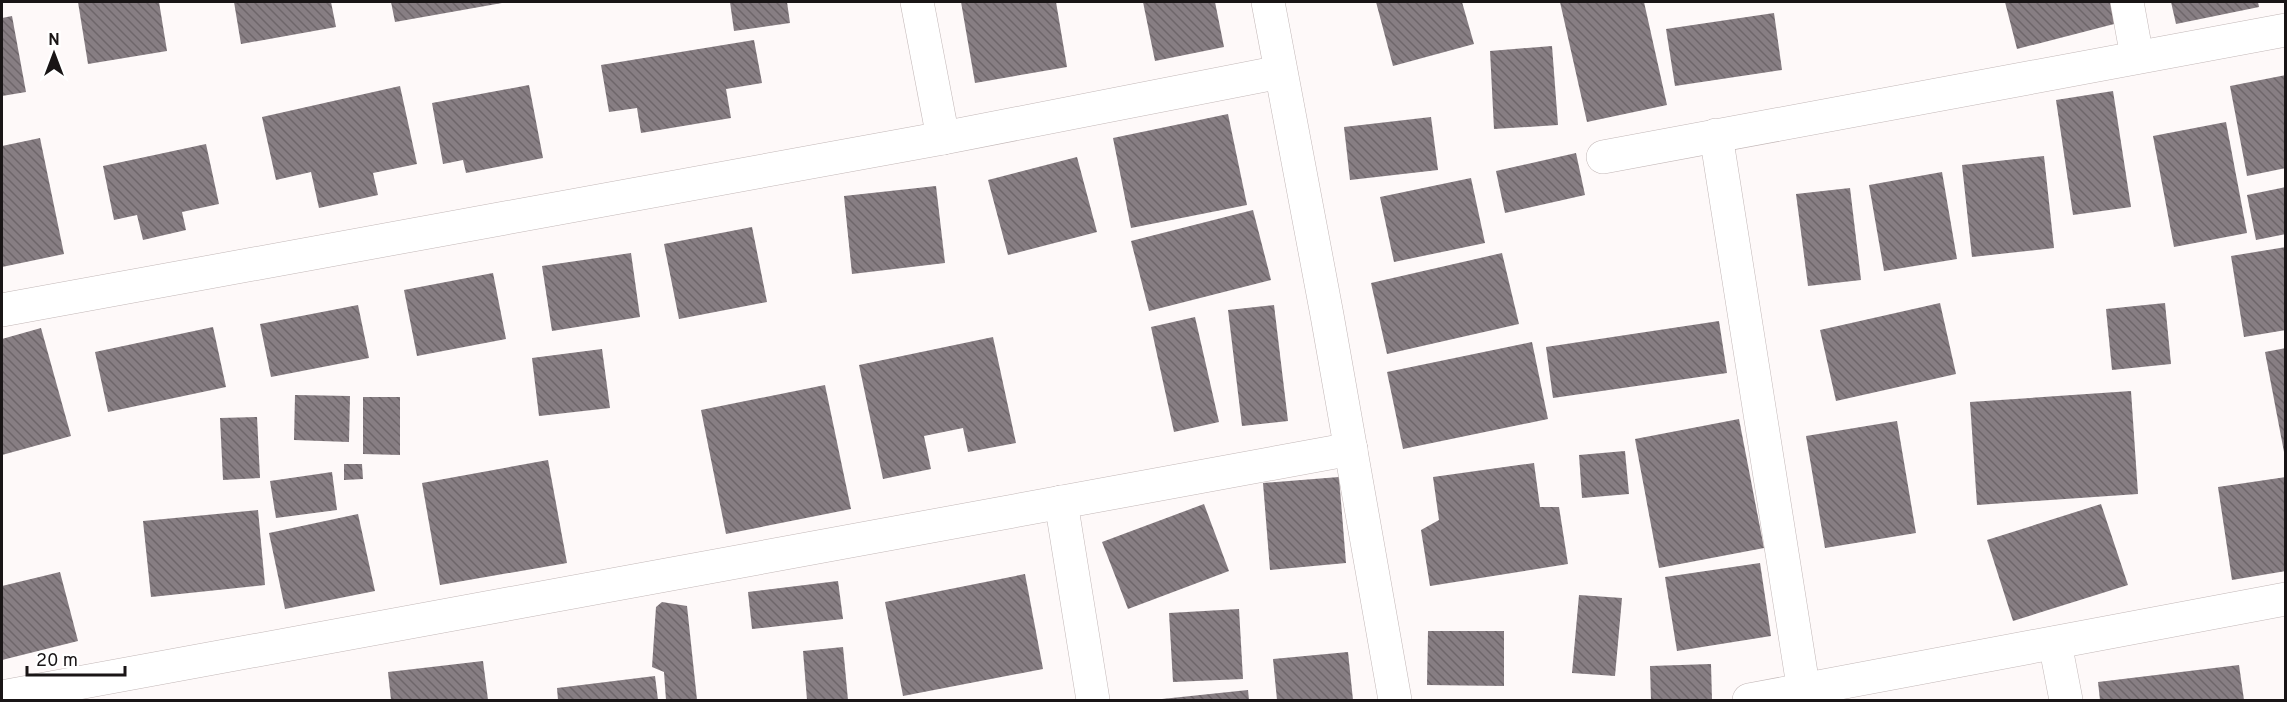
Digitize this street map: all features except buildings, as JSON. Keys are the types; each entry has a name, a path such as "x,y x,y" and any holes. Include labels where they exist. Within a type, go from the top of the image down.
{"street":[{"path":"917,2 943,138"},
{"path":"1268,2 1395,700"},
{"path":"2127,2 2137,57"},
{"path":"1603,157 2286,30"},
{"path":"2,310 943,138 1280,72"},
{"path":"1716,135 1804,692"},
{"path":"2,697 1351,449"},
{"path":"1061,502 1093,700"},
{"path":"1749,700 1804,692 2286,599"},
{"path":"2055,644 2066,700"}]}
